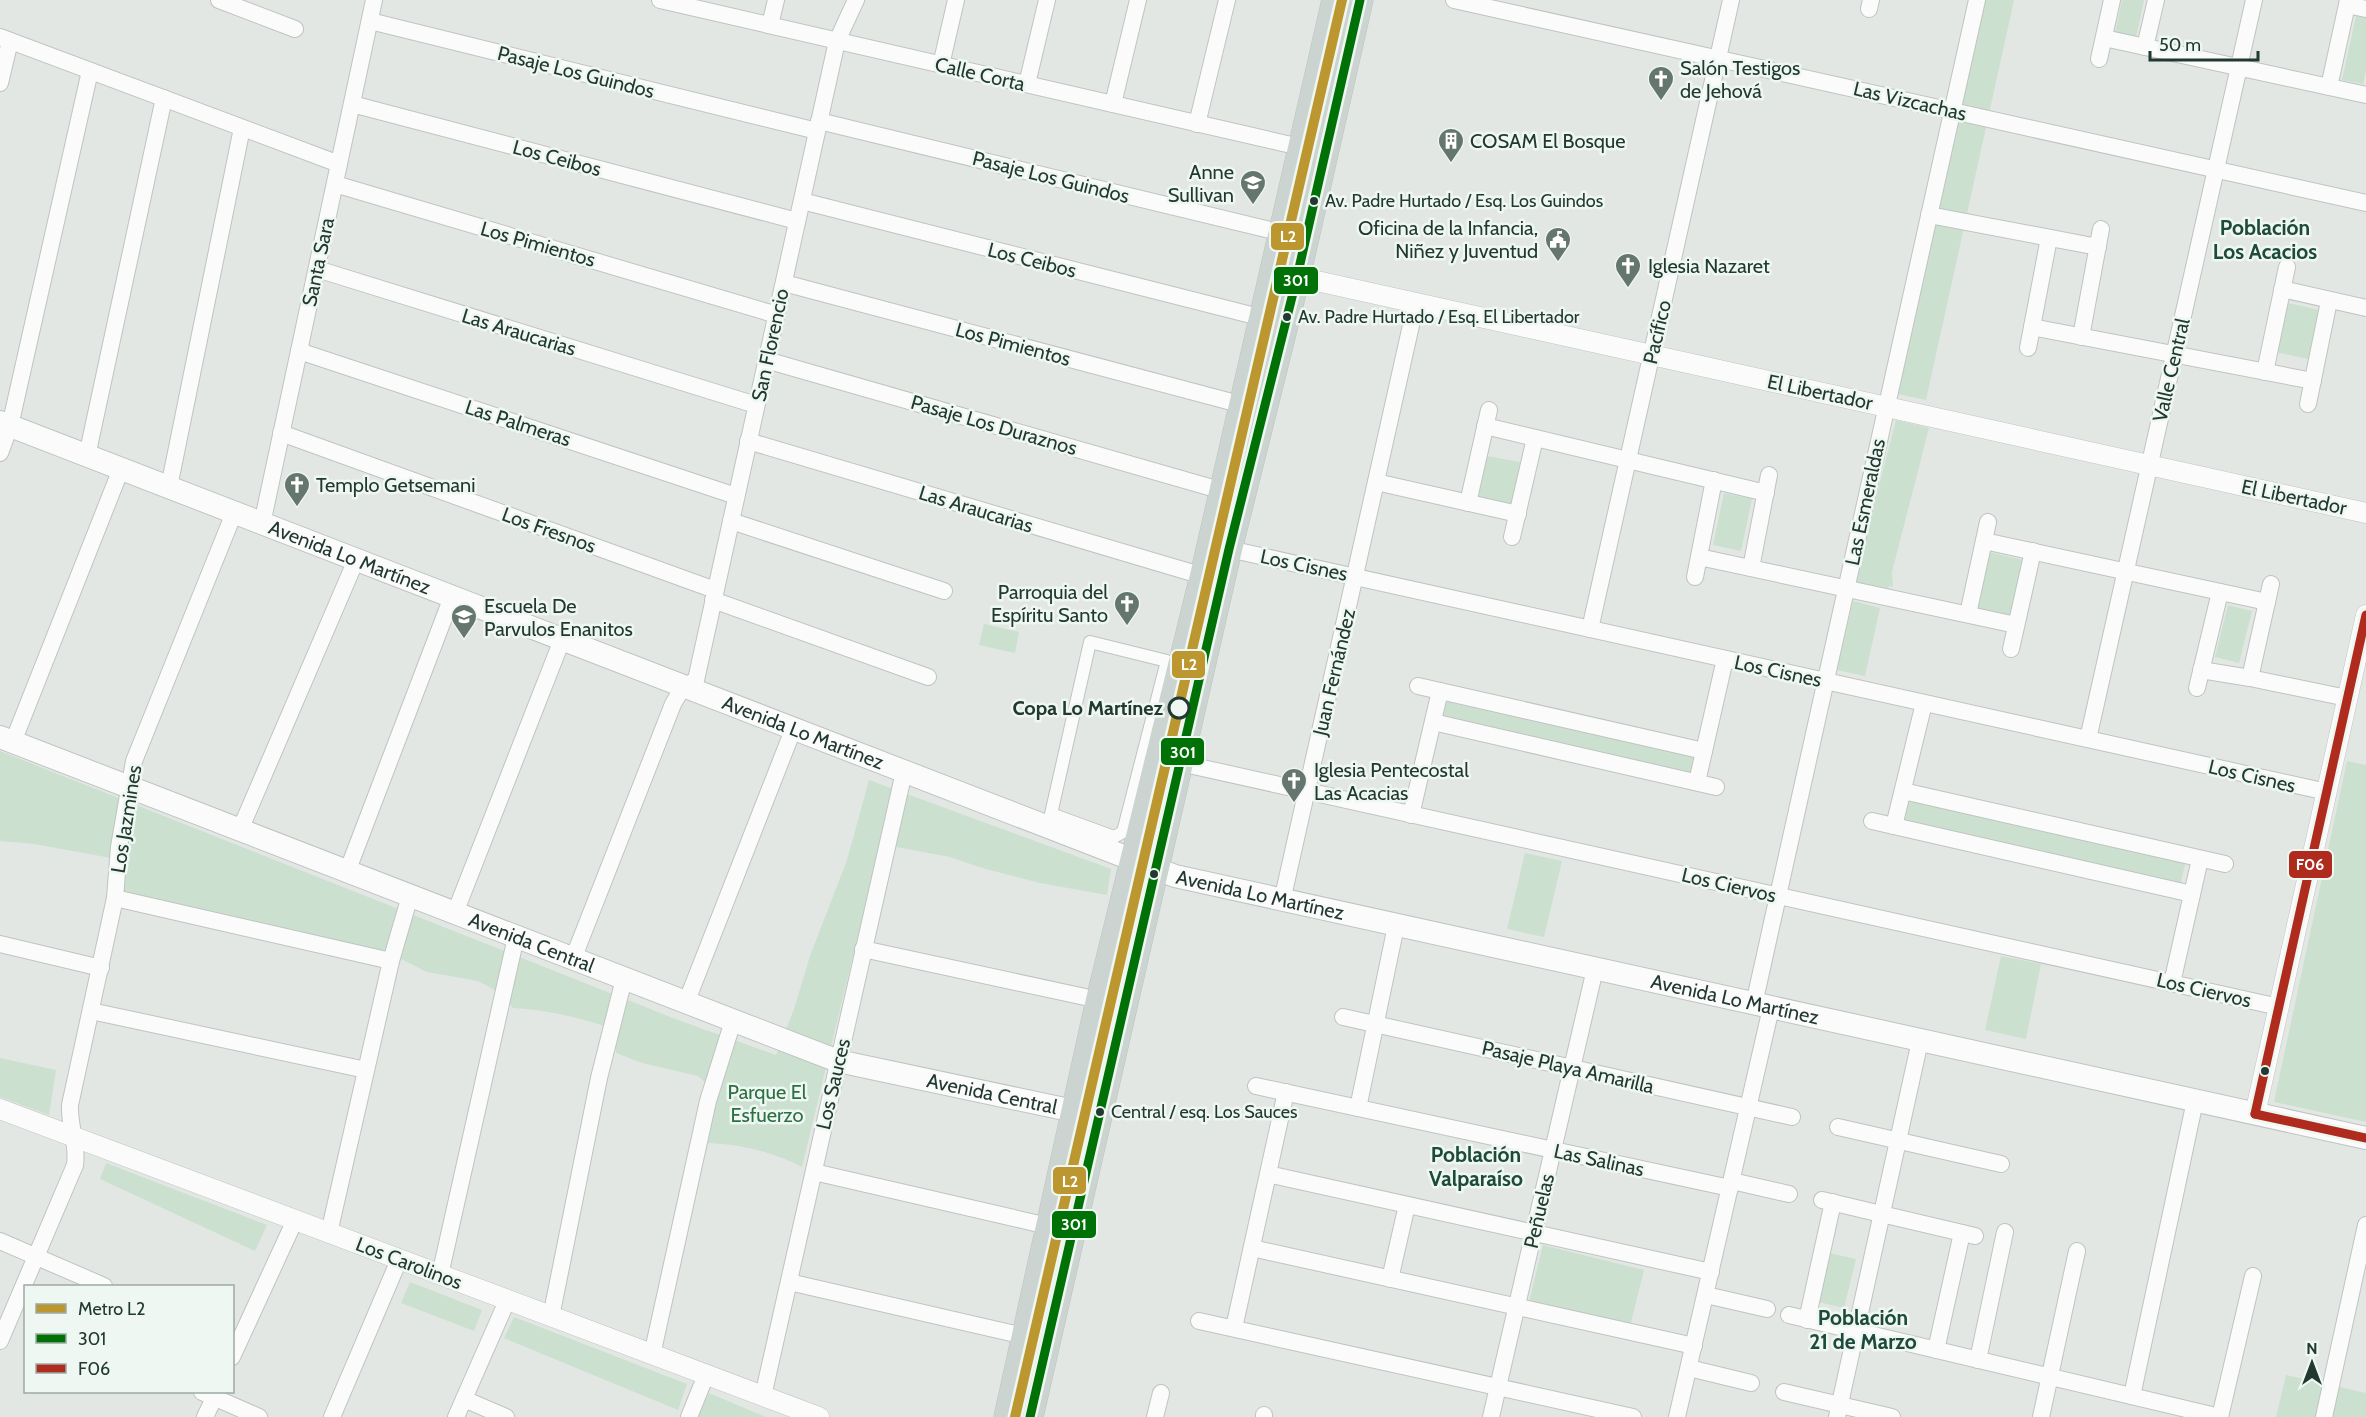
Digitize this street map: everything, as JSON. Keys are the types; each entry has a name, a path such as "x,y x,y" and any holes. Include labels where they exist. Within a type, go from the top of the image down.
{"main road":[{"path":"1030,1417 1095,1136 1144,865 1203,576 1263,318 1285,274 1282,233 1335,0"},
{"path":"1007,1417 1099,1000 1180,763 1229,549 1285,274 1360,0"},
{"name":"Avenida Lo Martínez","path":"5,424 1175,876 2366,1138"},
{"name":"Avenida Central","path":"7,740 838,1061 1074,1112"},
{"path":"1074,1112 1085,1120 1095,1136"}],"street":[{"path":"222,0 295,29"},
{"name":"Santa Sara","path":"262,524 374,0"},
{"name":"Calle Corta","path":"660,0 694,4 837,41 1300,147"},
{"path":"770,25 776,0"},
{"name":"San Florencio","path":"573,959 674,704 683,687 696,680 837,41 856,0"},
{"path":"941,65 956,0"},
{"path":"1027,84 1047,0"},
{"path":"1113,104 1138,0"},
{"path":"1197,123 1227,0"},
{"name":"Las Vizcachas","path":"1454,0 1488,4 1718,59 2366,203"},
{"name":"Pacífico","path":"1590,629 1731,0"},
{"name":"Las Esmeraldas","path":"1677,1417 1748,1108 1778,896 1977,0"},
{"path":"2099,59 2112,0"},
{"path":"2145,47 2156,0"},
{"name":"Valle Central","path":"2088,739 2254,0"},
{"path":"2329,87 2347,2 2366,9"},
{"name":"Pasaje Los Guindos","path":"370,21 1282,233"},
{"path":"2104,38 2366,95"},
{"path":"0,83 5,39 339,164"},
{"path":"0,453 90,71"},
{"path":"87,456 164,98"},
{"name":"Los Ceibos","path":"352,104 797,221"},
{"path":"169,487 242,128"},
{"name":"Los Pimientos","path":"335,184 777,315"},
{"name":"Los Ceibos","path":"802,201 1263,318"},
{"path":"1929,214 2098,247"},
{"path":"2081,337 2101,229"},
{"path":"2028,348 2049,238"},
{"path":"2265,372 2287,267"},
{"name":"Las Araucarias","path":"317,269 756,405"},
{"name":"El Libertador","path":"1285,274 2366,513"},
{"name":"Los Pimientos","path":"783,282 1242,405"},
{"path":"2282,290 2366,308"},
{"path":"2308,404 2329,301"},
{"name":"Juan Fernández","path":"1282,901 1416,303"},
{"path":"2032,327 2313,381"},
{"name":"Las Palmeras","path":"299,351 736,496"},
{"name":"Pasaje Los Duraznos","path":"766,360 1223,490"},
{"path":"1468,503 1487,418 1535,438 1766,493"},
{"name":"Los Fresnos","path":"281,433 928,677"},
{"path":"1512,537 1535,438"},
{"name":"Las Araucarias","path":"748,441 1203,576"},
{"path":"7,740 121,469"},
{"path":"1751,568 1769,475"},
{"path":"1695,578 1714,480"},
{"path":"1376,482 1518,514"},
{"name":"Los Jazmines","path":"28,1285 36,1257 71,1177 77,1154 70,1105 116,898 118,855 134,761 234,513"},
{"path":"731,521 944,591"},
{"path":"1968,614 1988,522"},
{"path":"1984,541 2266,602"},
{"name":"Los Cisnes","path":"1229,549 2327,792"},
{"path":"2011,649 2033,551"},
{"path":"1699,557 2016,625"},
{"path":"240,830 356,560"},
{"path":"2250,678 2271,584"},
{"path":"2197,688 2220,592"},
{"path":"347,872 452,597"},
{"path":"2255,1114 2366,615"},
{"path":"455,913 562,640"},
{"path":"1090,642 1167,661 1124,832 1114,837 1052,814 1090,642"},
{"path":"1697,782 1725,659"},
{"path":"2201,670 2348,698"},
{"path":"1418,686 1704,751"},
{"path":"1411,815 1440,691"},
{"path":"1894,826 1924,703"},
{"path":"1433,722 1716,787"},
{"path":"686,1003 793,730"},
{"name":"Los Ciervos","path":"1180,763 2279,1007"},
{"name":"Los Sauces","path":"763,1396 904,772"},
{"path":"1903,791 2225,864"},
{"path":"1872,821 2192,894"},
{"path":"2172,983 2200,859"},
{"path":"329,1233 392,961 410,896"},
{"path":"116,898 392,961"},
{"path":"1358,1108 1396,926"},
{"path":"440,1275 516,937"},
{"path":"0,944 101,968"},
{"path":"864,949 1099,1000"},
{"name":"Peñuelas","path":"1491,1417 1595,969"},
{"path":"551,1317 599,1078 624,979"},
{"path":"92,1011 366,1070"},
{"name":"Pasaje Playa Amarilla","path":"1343,1017 1792,1117"},
{"path":"652,1355 708,1101 733,1021"},
{"path":"1838,1411 1920,1041"},
{"name":"Las Salinas","path":"1256,1086 1553,1150 1731,1185 1790,1194"},
{"path":"1234,1328 1286,1092"},
{"path":"2132,1396 2195,1101"},
{"name":"Los Carolinos","path":"0,1109 763,1396 807,1415"},
{"path":"1838,1127 2001,1164"},
{"path":"814,1172 1048,1226"},
{"path":"1268,1174 1711,1272"},
{"path":"1807,1320 1827,1201 1969,1234 1936,1350"},
{"path":"1390,1279 1407,1204"},
{"path":"234,1348 295,1220"},
{"path":"2324,1417 2366,1225"},
{"path":"1974,1359 2005,1232"},
{"path":"0,1241 99,1285"},
{"path":"1252,1248 1694,1346"},
{"path":"2041,1417 2076,1251"},
{"path":"332,1417 399,1260"},
{"path":"1789,1316 2220,1417 2253,1276"},
{"path":"789,1282 1024,1336"},
{"path":"1706,1295 1767,1310"},
{"path":"456,1417 507,1301"},
{"name":"Los Jazmines","path":"0,1341 20,1311"},
{"path":"1199,1321 1633,1417"},
{"path":"1689,1368 1751,1383"},
{"path":"689,1417 706,1375"},
{"path":"1784,1392 1838,1411 1892,1417"},
{"path":"205,1417 211,1393 259,1417"},
{"path":"1155,1417 1161,1393"},
{"path":"464,1398 506,1417"}],"green space":[{"path":"1983,0 2014,0 1926,400 1897,394"},
{"path":"2122,0 2144,0 2136,37 2115,33"},
{"path":"2356,16 2366,18 2366,71 2363,84 2342,80"},
{"path":"2288,303 2319,310 2308,359 2276,352"},
{"path":"1896,420 1929,428 1892,572 1893,587 1889,586 1887,592 1854,584"},
{"path":"1487,456 1520,462 1511,507 1478,500"},
{"path":"1724,493 1752,499 1741,551 1713,545"},
{"path":"1988,552 2024,560 2013,619 1976,611"},
{"path":"1853,601 1880,608 1865,676 1837,670"},
{"path":"2228,605 2252,611 2239,663 2215,657"},
{"path":"984,624 1019,632 1015,653 979,645"},
{"path":"1448,702 1693,756 1692,776 1440,720 1444,705"},
{"name":"Parque El Esfuerzo","path":"0,751 678,1020 776,1055 794,1009 810,956 847,860 869,780 1111,869 1107,895 1040,883 950,857 880,844 802,1167 756,1150 708,1143 718,1094 698,1076 642,1063 616,1053 616,1030 565,1015 513,1008 502,994 478,981 427,972 401,959 306,939 123,891 122,860 34,844 0,841"},
{"path":"2347,761 2366,765 2366,1122 2274,1102"},
{"path":"1909,798 2186,860 2180,886 1903,822"},
{"path":"1525,853 1562,861 1544,937 1507,929"},
{"path":"2001,956 2041,964 2026,1039 1985,1030"},
{"path":"0,1058 56,1070 49,1115 0,1097"},
{"path":"106,1163 267,1225 255,1251 100,1179"},
{"path":"1543,1245 1644,1270 1630,1326 1529,1302"},
{"path":"1825,1252 1856,1259 1844,1308 1814,1301"},
{"path":"410,1282 482,1310 474,1331 401,1303"},
{"path":"514,1317 687,1384 678,1410 504,1338"},
{"path":"2286,1375 2366,1393 2366,1417 2276,1417"},
{"path":"709,1393 766,1417 697,1417"}],"metro line":[{"name":"L2","path":"1015,1417 1342,0"}],"transit line":[{"name":"301","path":"1030,1417 1229,549 1297,277 1360,0"},
{"name":"F06","path":"2255,1114 2366,615"},
{"name":"F06","path":"2255,1114 2366,1138"}],"place":[{"name":"Salón Testigos de Jehová","path":"1661,102"},
{"name":"COSAM El Bosque","path":"1451,164"},
{"name":"Av. Padre Hurtado / Esq. Los Guindos","path":"1314,201"},
{"name":"Anne Sullivan","path":"1253,206"},
{"name":"Oficina de la Infancia, Niñez y Juventud","path":"1558,263"},
{"name":"Iglesia Nazaret","path":"1628,289"},
{"name":"Av. Padre Hurtado / Esq. El Libertador","path":"1287,317"},
{"name":"Templo Getsemani","path":"297,508"},
{"name":"Parroquia del Espíritu Santo","path":"1127,627"},
{"name":"Escuela De Parvulos Enanitos","path":"464,640"},
{"name":"Copa Lo Martínez","path":"1179,708"},
{"name":"Iglesia Pentecostal Las Acacias","path":"1294,804"},
{"name":"Central / esq. Los Sauces","path":"1100,1112"}],"district":[{"name":"Población Los Acacios","path":"2265,239"},
{"name":"Población Valparaíso","path":"1476,1166"},
{"name":"Población 21 de Marzo","path":"1863,1329"}]}
